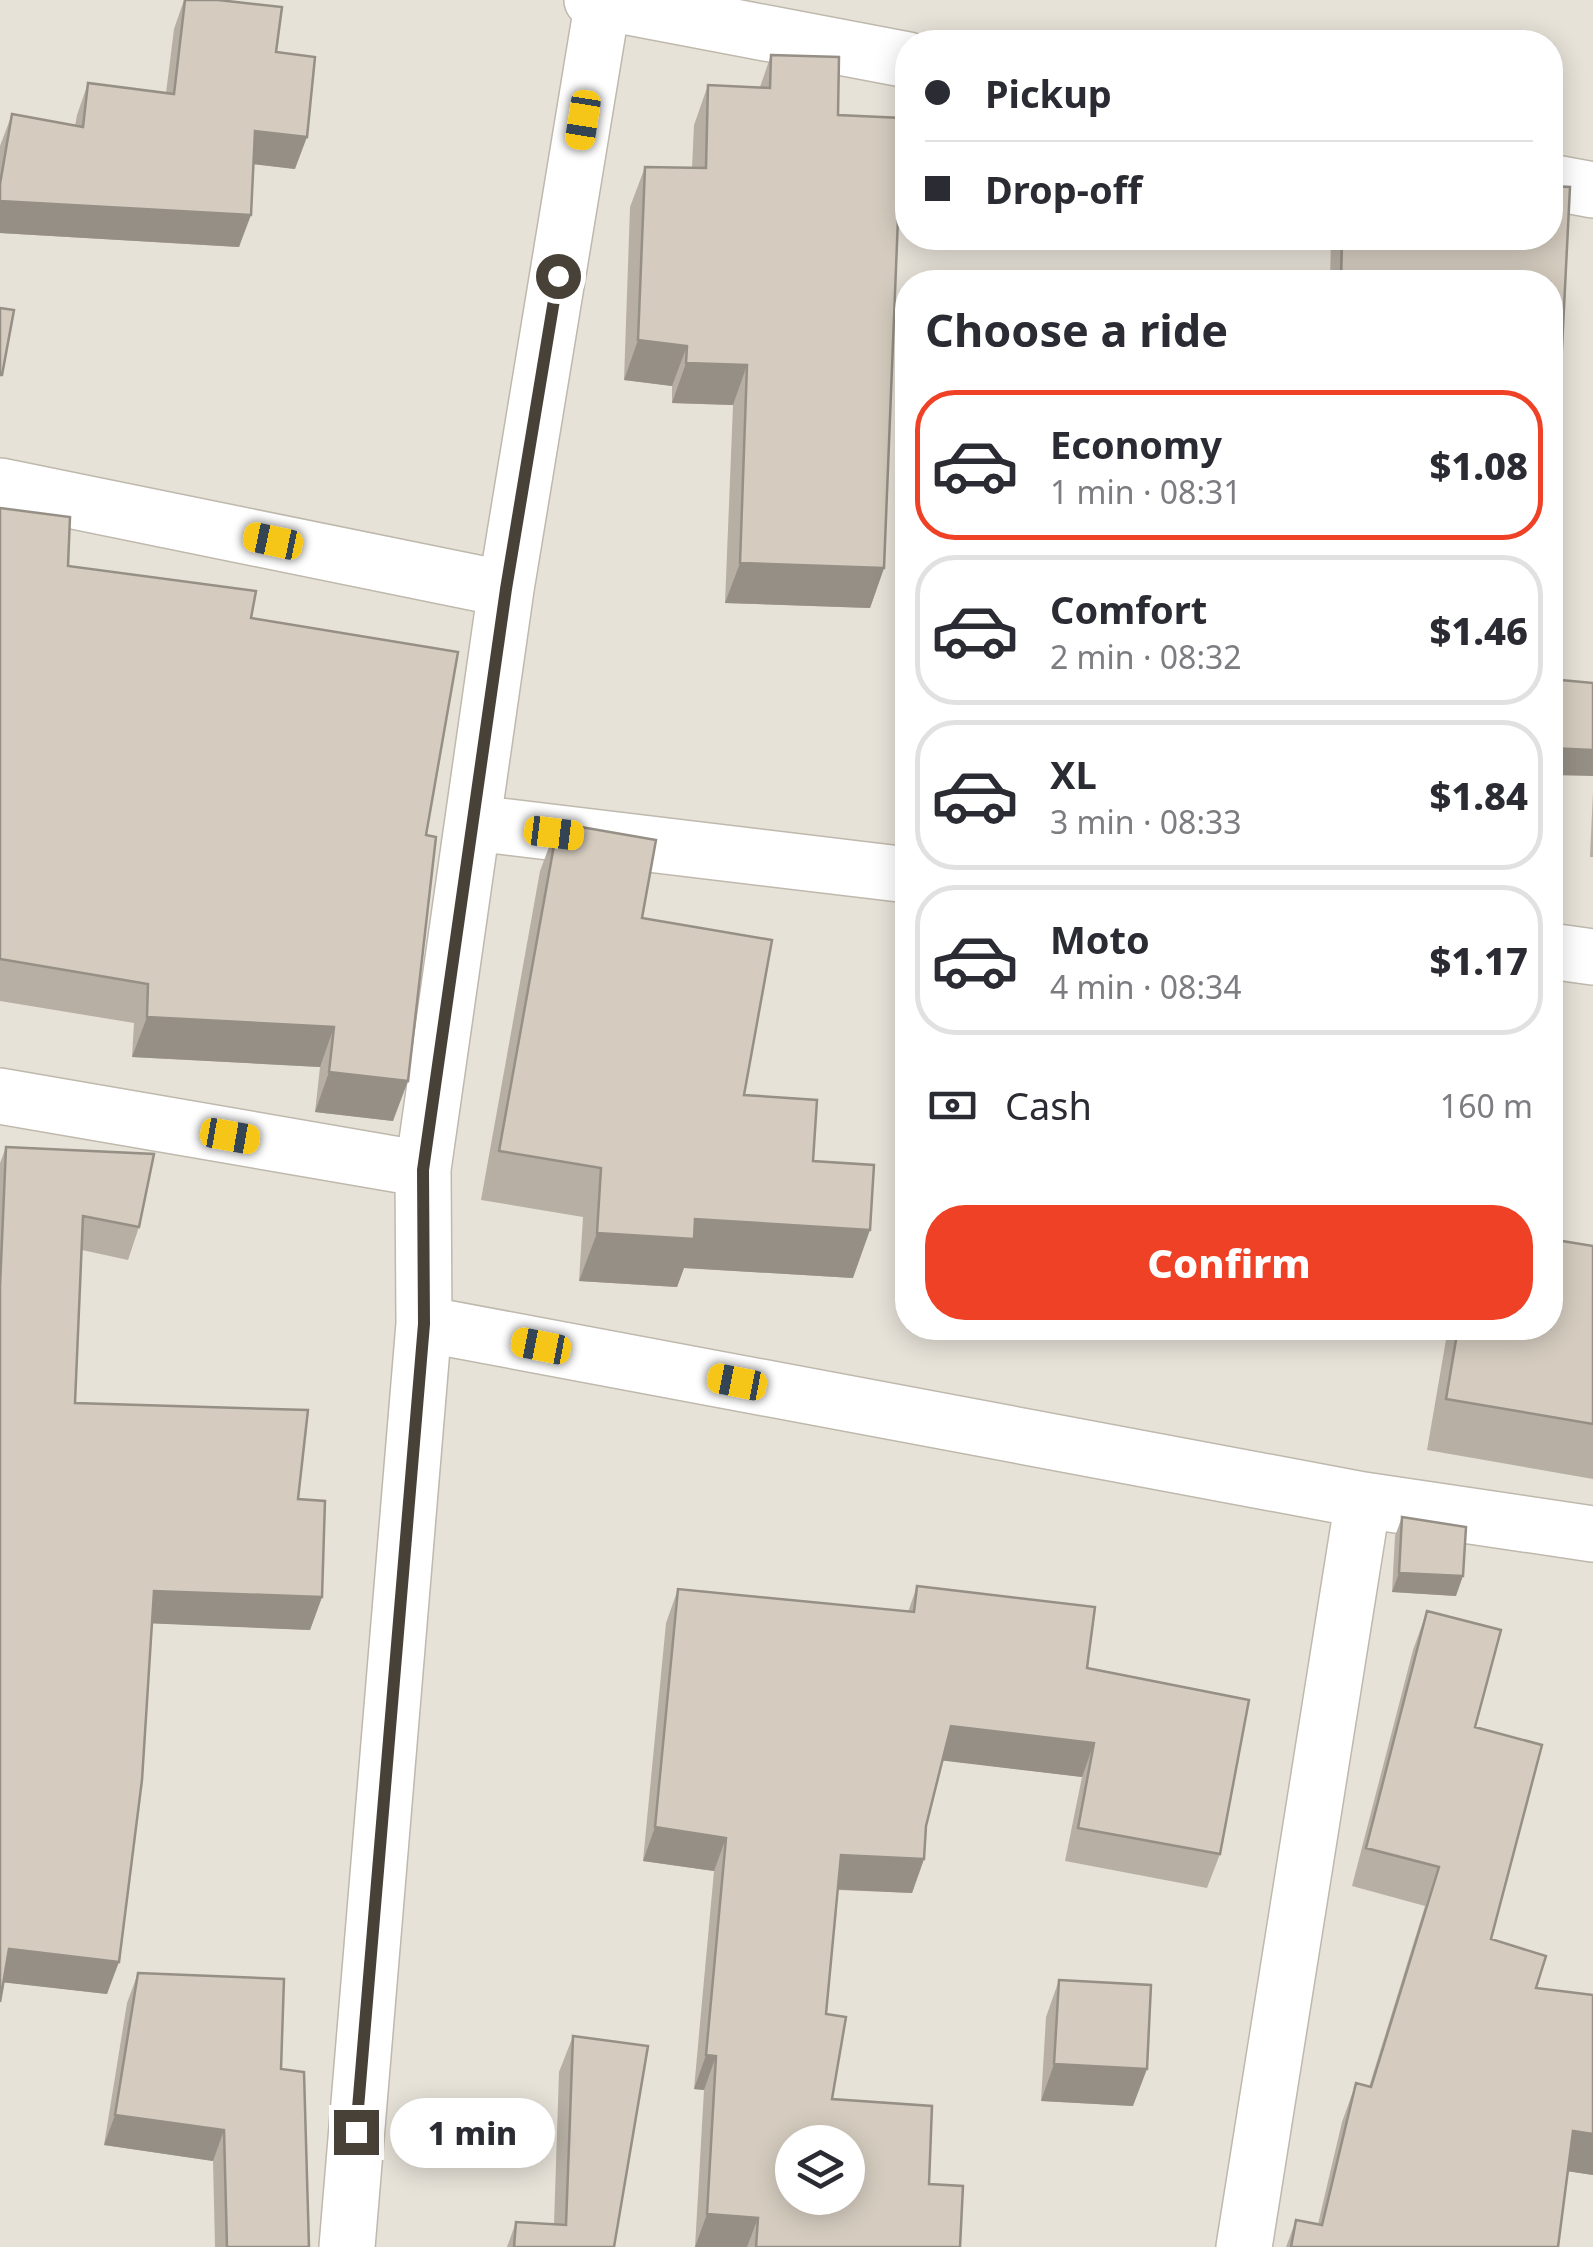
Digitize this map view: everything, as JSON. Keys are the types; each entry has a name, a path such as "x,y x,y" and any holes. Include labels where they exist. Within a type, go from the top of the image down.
{"street":[{"path":"347,2247 424,1324 423,1170 506,589 599,1 895,58"},
{"path":"1563,184 1593,190"},
{"path":"0,486 506,589"},
{"path":"475,824 895,873"},
{"path":"1563,953 1593,956"},
{"path":"0,1096 423,1170"},
{"path":"424,1324 1363,1500 1593,1534"},
{"path":"1244,2247 1363,1500"}],"shaded area":[{"path":"0,0 1593,0 1593,2247 0,2247"}],"building":[{"path":"185,0 282,7 276,52 315,57 307,137 255,131 251,215 0,201 12,114 83,127 88,83 174,94"},
{"path":"771,55 839,57 838,115 895,118 897,250 884,568 740,563 747,365 686,363 687,346 638,340 645,167 706,168 708,85 770,88"},
{"path":"1563,187 1570,187 1563,328 1563,270 1341,270 1342,250 1563,250"},
{"path":"0,308 14,310 2,375 0,375"},
{"path":"0,508 70,517 68,566 256,591 251,618 458,652 426,835 436,837 408,1081 329,1072 334,1027 147,1017 148,984 0,959"},
{"path":"1563,680 1593,683 1593,750 1563,749"},
{"path":"558,823 656,840 642,918 772,940 744,1095 817,1100 813,1161 874,1165 870,1230 695,1219 694,1239 597,1233 601,1168 499,1151"},
{"path":"6,1147 154,1154 139,1227 83,1216 75,1403 308,1410 298,1499 325,1501 322,1597 154,1591 142,1780 119,1962 9,1949 0,2002 0,1286"},
{"path":"1563,1241 1593,1246 1593,1424 1446,1399 1456,1340 1563,1340"},
{"path":"1402,1517 1466,1527 1463,1576 1399,1573"},
{"path":"917,1586 1095,1607 1087,1668 1249,1700 1220,1854 1078,1828 1094,1743 951,1726 926,1826 924,1859 841,1855 826,2014 846,2017 832,2099 932,2106 929,2184 963,2186 960,2247 756,2247 758,2218 707,2214 716,2056 706,2055 726,1838 655,1827 678,1589 914,1612"},
{"path":"1427,1611 1501,1630 1475,1727 1542,1745 1491,1939 1546,1956 1536,1988 1593,1995 1593,2134 1573,2131 1558,2247 1291,2247 1296,2220 1322,2225 1356,2083 1371,2087 1439,1867 1366,1848"},
{"path":"138,1973 284,1979 281,2069 304,2072 309,2247 227,2247 224,2130 115,2115"},
{"path":"1059,1980 1151,1985 1147,2069 1054,2064"},
{"path":"573,2036 648,2046 614,2247 514,2247 516,2222 566,2225"}],"route":[{"path":"356,2132 424,1324 423,1170 506,589 558,276"}]}
